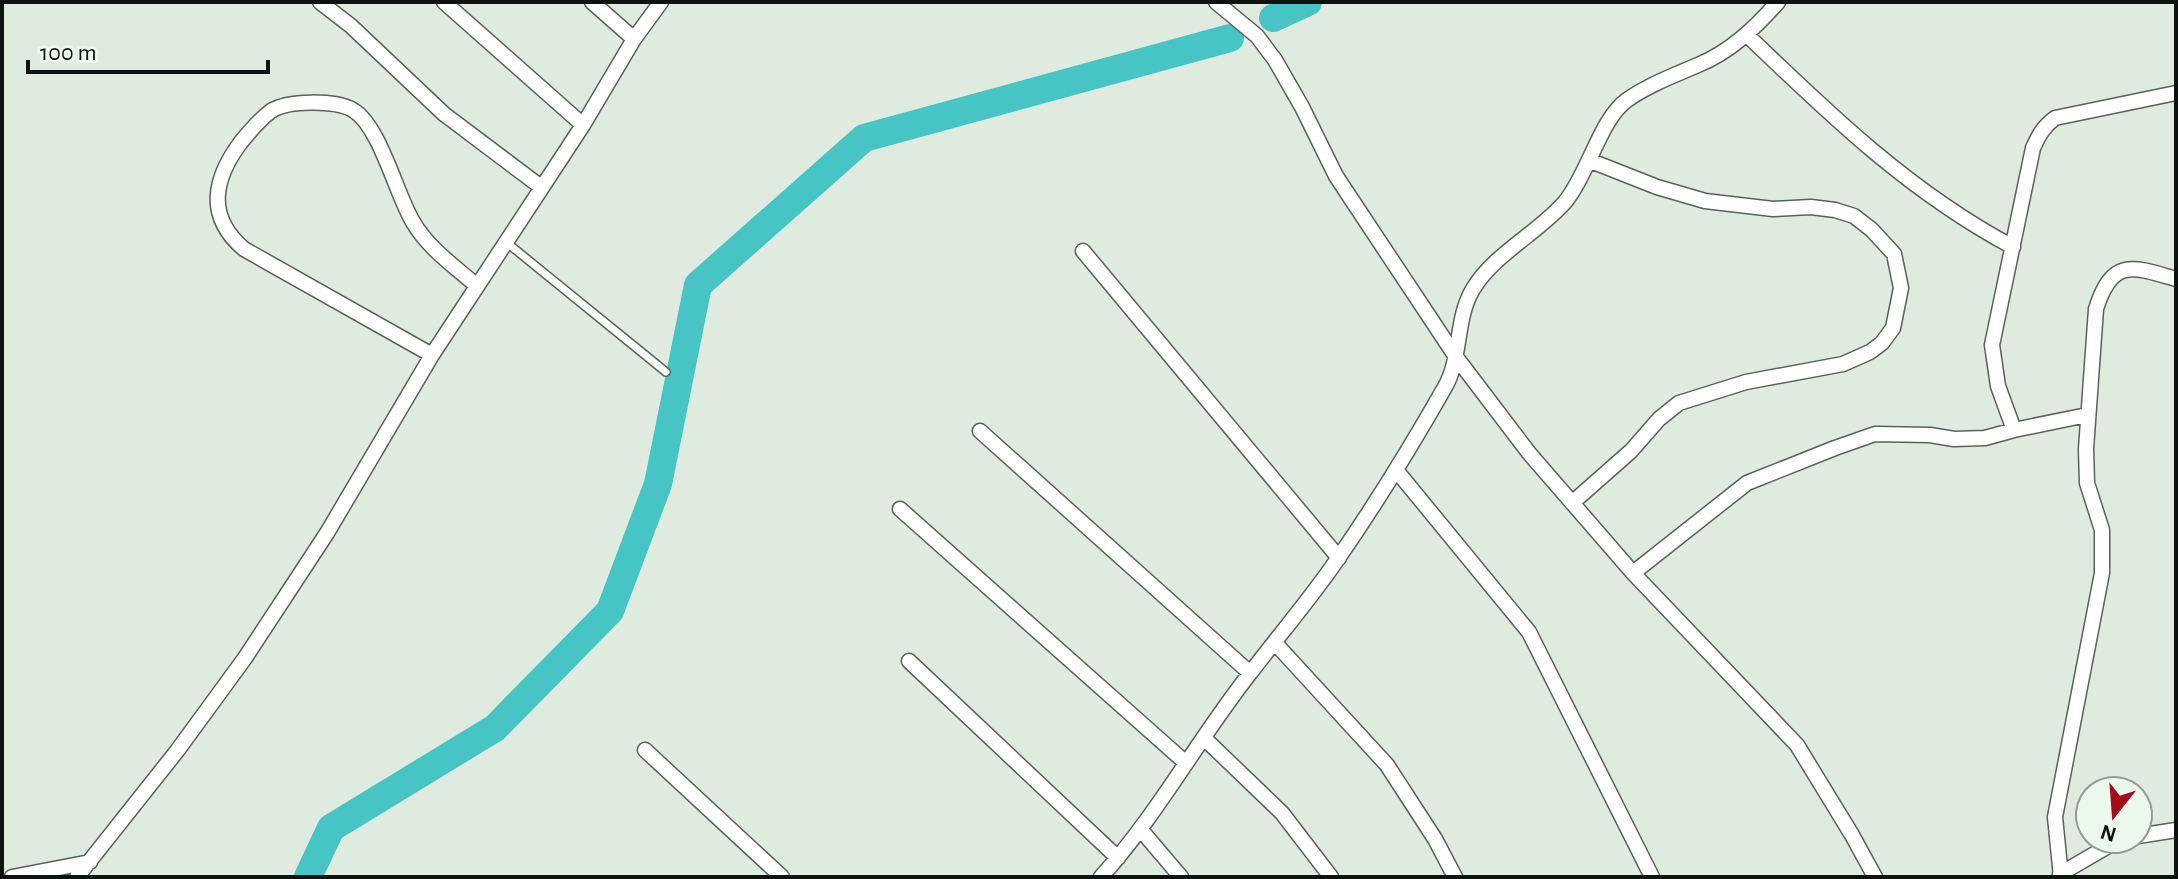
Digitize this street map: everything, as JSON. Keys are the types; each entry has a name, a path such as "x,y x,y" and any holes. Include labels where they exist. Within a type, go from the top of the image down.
{"street":[{"path":"320,2 351,26 444,114 541,187"},
{"path":"444,2 583,125"},
{"path":"592,2 634,39"},
{"path":"77,877 177,751 245,658 327,533 432,355 583,125 634,39 661,2"},
{"path":"1216,2 1257,36 1275,60 1336,176 1456,357 1529,453 1633,573 1797,745 1875,877"},
{"path":"1101,877 1141,830 1250,673 1339,558 1396,470 1447,383 1456,357 1464,311 1473,289 1494,263 1545,223 1560,207 1591,161 1611,116 1625,101 1700,65 1747,35 1778,2"},
{"path":"1747,35 1858,141 1968,223 2013,247"},
{"path":"2014,430 1998,386 1992,345 2033,148 2044,126 2055,118 2176,93"},
{"path":"432,355 244,249 232,239 217,208 217,186 232,154 254,125 273,109 300,103 329,103 354,111 371,128 406,208 427,243 477,286"},
{"path":"1572,503 1679,403 1746,382 1843,364 1870,352 1882,343 1893,328 1901,288 1894,254 1854,216 1811,207 1773,209 1705,201 1657,187 1591,161"},
{"path":"1083,251 1339,558"},
{"path":"2093,855 2060,875 2055,817 2102,573 2102,530 2087,483 2087,415 2096,309 2103,287 2120,270 2133,268 2176,279"},
{"path":"1633,573 1747,483 1875,434 1985,438 2087,415"},
{"path":"980,431 1250,673"},
{"path":"1396,470 1529,632 1652,877"},
{"path":"900,509 1186,763"},
{"path":"1275,643 1387,765 1435,839 1455,877"},
{"path":"909,661 1118,858"},
{"path":"1205,739 1282,813 1331,877"},
{"path":"645,750 782,877"},
{"path":"1141,830 1181,877"},
{"path":"2154,833 2176,830"},
{"path":"12,877 90,862"}],"lane":[{"path":"506,242 666,372"}],"waterway":[{"path":"1273,18 1308,2"},
{"path":"308,877 331,828 495,728 610,611 658,484 698,285 864,138 1230,38"}]}
